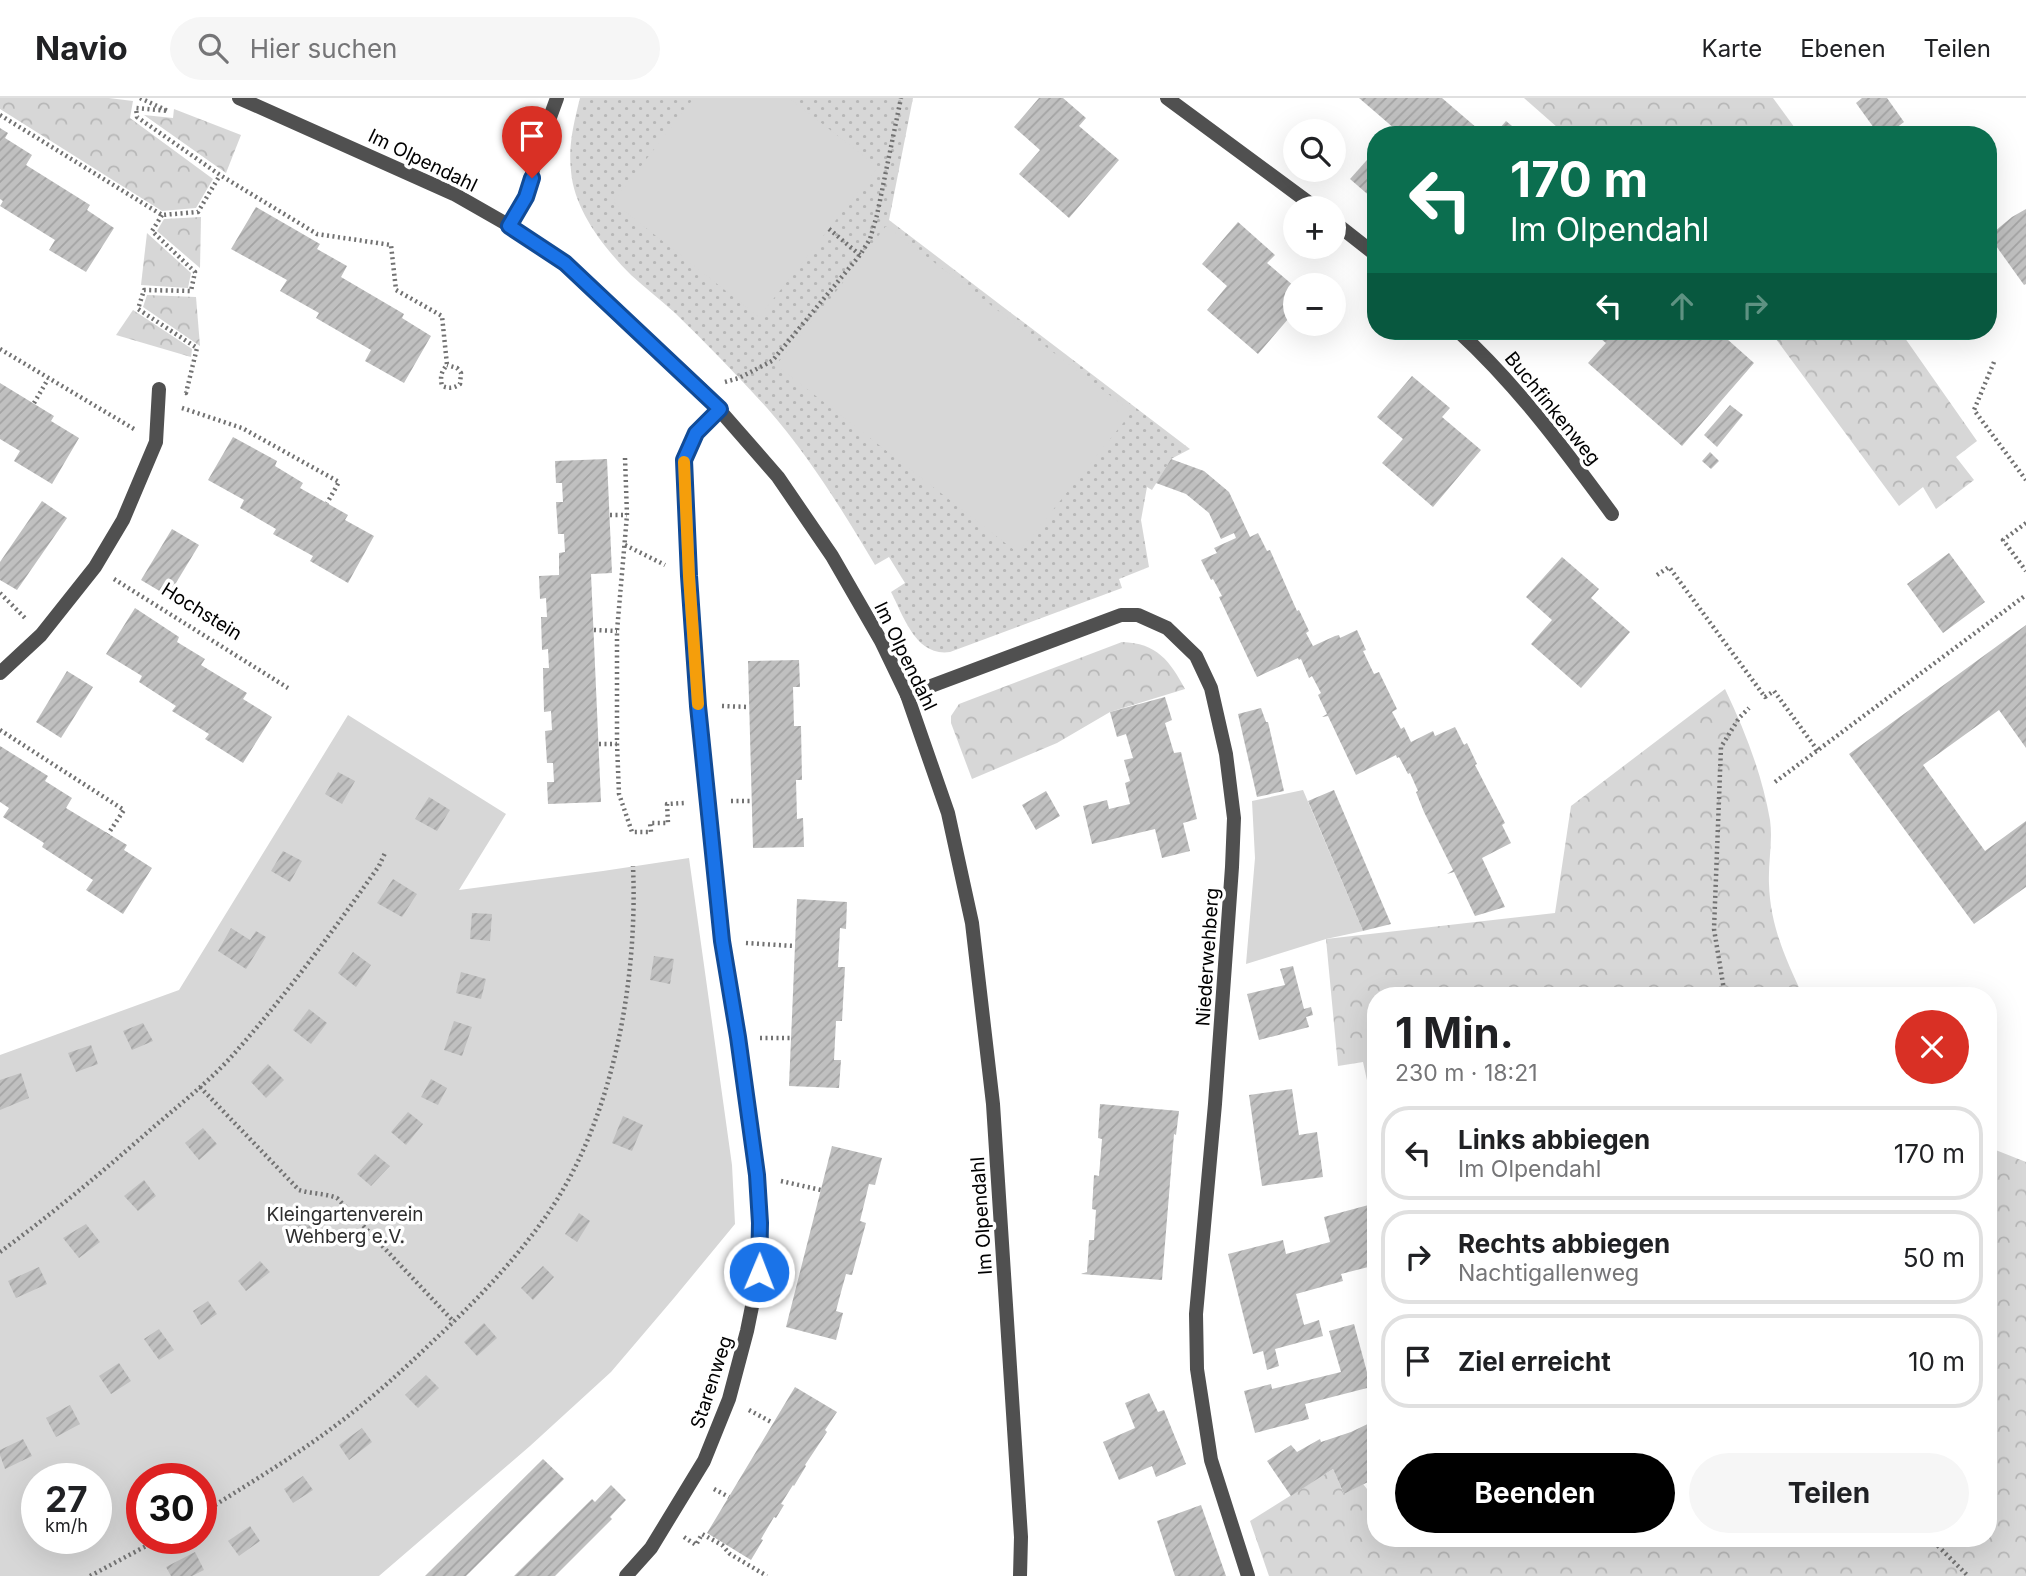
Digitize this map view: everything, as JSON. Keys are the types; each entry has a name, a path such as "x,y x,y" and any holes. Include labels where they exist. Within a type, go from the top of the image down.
{"street":[{"name":"Im Olpendahl","path":"239,98 454,194 565,263 702,390 778,477 832,556 881,641 907,695 948,813 972,923 993,1104 1021,1537 1020,1576"},
{"path":"509,226 526,197 538,150 557,98"},
{"path":"1167,98 1300,196"},
{"path":"1346,231 1367,248"},
{"name":"Buchfinkenweg","path":"1468,340 1485,356 1558,442 1612,514"},
{"path":"0,673 41,635 96,567 123,520 156,442 158,394"},
{"name":"Starenweg","path":"626,1576 651,1548 704,1461 729,1399 758,1282 760,1223 757,1175 722,941 707,802 689,576 684,460 696,433 720,409"},
{"name":"Niederwehberg","path":"907,695 1121,615 1138,615 1167,628 1196,656 1211,688 1226,754 1234,818 1217,1077 1196,1314 1197,1369 1211,1460 1248,1576"}],"path":[{"path":"140,98 168,111 136,108 137,117 220,175 317,234 391,245 396,290 442,316 447,365 440,378 442,386 455,387 460,384 461,373 457,368 447,365"},
{"path":"702,390 739,378 772,361 860,255 870,239 877,215 901,98"},
{"path":"0,115 162,215 198,212 220,175"},
{"path":"162,215 152,231 195,272 191,291 144,290 138,309 197,348 194,360"},
{"path":"829,229 860,255"},
{"path":"0,349 156,442"},
{"path":"1994,362 1974,410 2026,480"},
{"path":"34,403 48,379"},
{"path":"158,394 242,428 339,482 327,503"},
{"path":"625,458 627,515 617,631 619,794 632,832 651,832 650,823 668,823 667,804 707,802"},
{"path":"610,515 627,515"},
{"path":"2026,523 2003,540 2026,571"},
{"path":"625,545 689,576"},
{"path":"1657,575 1669,566 1765,698 1774,691 1818,751"},
{"name":"Hochstein","path":"96,567 288,688"},
{"path":"0,593 41,635"},
{"path":"1775,782 2026,595"},
{"path":"594,630 617,631"},
{"path":"1723,987 1714,929 1721,747 1739,718 1749,708"},
{"path":"0,730 124,810 108,834"},
{"path":"598,744 617,744"},
{"path":"1,1251 70,1198 200,1087 238,1049 330,936 379,866 385,853"},
{"path":"217,1504 318,1439 396,1377 505,1269 545,1218 571,1175 604,1095 625,1008 634,916 633,866"},
{"path":"722,941 794,946"},
{"path":"200,1087 299,1190 337,1198 454,1322"},
{"path":"757,1175 821,1190"},
{"path":"687,1539 696,1545 702,1534 768,1576"},
{"path":"1939,1547 1968,1576"},
{"path":"90,1576 131,1554"}],"green space":[{"path":"0,98 109,98 133,101 130,118 213,179 196,208 162,211 0,109"},
{"path":"580,98 913,98 889,220 1190,449 1171,459 1152,490 1147,487 1141,520 1149,567 1119,579 1122,588 950,652 938,652 920,642 906,623 891,592 905,583 889,557 875,565 825,484 782,426 699,336 636,280 592,227 573,186 570,162"},
{"path":"694,98 789,98 878,167 759,317 613,202"},
{"path":"1524,98 1773,98 1793,126 1556,126"},
{"path":"174,109 241,135 226,173 144,115 173,118"},
{"path":"201,217 200,268 157,231 164,219"},
{"path":"886,226 1132,412 1018,553 776,365"},
{"path":"147,233 191,273 188,288 141,285"},
{"path":"147,295 196,297 200,346 143,307"},
{"path":"133,310 192,349 191,357 116,335"},
{"path":"1777,340 1906,340 1977,441 1956,457 1974,480 1936,509 1923,487 1899,506"},
{"path":"1122,642 1144,646 1161,655 1185,689 1110,712 1057,743 972,779 951,723 951,716 959,704"},
{"path":"1725,689 1758,769 1767,803 1771,828 1769,884 1772,914 1785,956 1799,987 1367,987 1367,1080 1363,1062 1338,1066 1326,939 1555,913 1571,806"},
{"name":"Kleingartenverein Wehberg e.V.","path":"348,715 506,814 459,890 689,858 732,1165 735,1224 611,1372 379,1576 0,1576 0,1055 179,990"},
{"path":"1303,790 1363,931 1326,939 1246,964 1255,858 1252,801"},
{"path":"1997,1151 2026,1162 2026,1576 1269,1576 1250,1521 1333,1469 1344,1494 1363,1484 1367,1489 1367,1547 1997,1547"}],"building":[{"path":"1039,98 1063,98 1086,118 1079,126 1119,160 1069,218 1019,174 1040,150 1014,127"},
{"path":"1359,98 1442,98 1475,126 1392,126"},
{"path":"1862,98 1887,98 1904,122 1899,126 1873,126 1856,103"},
{"path":"0,128 8,133 5,138 32,155 26,165 90,205 87,210 114,228 86,272 49,250 55,240 0,206 3,201 0,199"},
{"path":"1367,160 1367,194 1350,179"},
{"path":"256,207 320,244 317,249 347,266 341,277 404,314 402,318 431,336 404,383 365,361 371,350 316,318 319,313 280,291 287,280 231,249"},
{"path":"2026,209 2024,285 1997,247 1997,229"},
{"path":"1238,222 1275,255 1267,263 1283,277 1283,325 1258,354 1207,310 1227,286 1202,264"},
{"path":"1602,340 1728,340 1754,363 1682,446 1588,363 1606,343"},
{"path":"1412,376 1450,408 1442,417 1481,450 1433,507 1382,463 1403,439 1377,417"},
{"path":"0,383 54,416 51,421 79,438 52,484 14,461 20,451 0,439"},
{"path":"1730,405 1743,415 1717,447 1704,435"},
{"path":"233,437 277,461 275,466 303,483 300,488 348,515 345,520 374,536 348,583 310,561 313,556 273,534 276,529 240,508 244,500 208,480"},
{"path":"1710,452 1719,461 1711,469 1702,461"},
{"path":"607,459 612,573 591,574 601,802 548,804 547,782 554,782 553,763 547,763 545,731 552,730 551,711 544,712 543,668 549,668 548,649 542,650 541,617 547,617 546,598 540,599 539,576 559,575 559,553 565,552 564,534 558,534 556,502 563,502 562,483 556,483 555,461"},
{"path":"1171,459 1204,471 1229,492 1250,537 1258,533 1267,551 1270,550 1297,611 1299,610 1309,631 1306,633 1313,646 1357,630 1374,674 1379,672 1397,709 1392,712 1401,729 1404,727 1411,742 1433,731 1435,736 1455,727 1464,745 1467,743 1477,764 1475,765 1505,823 1502,825 1511,843 1482,858 1505,907 1475,916 1454,872 1447,874 1453,870 1424,812 1410,773 1408,774 1399,757 1396,755 1356,775 1328,716 1322,717 1327,714 1318,695 1321,693 1312,676 1309,678 1301,659 1257,677 1219,597 1222,596 1201,560 1217,553 1214,548 1236,538 1234,533 1221,539 1209,513 1186,494 1156,483"},
{"path":"42,501 67,518 17,590 0,580 0,562"},
{"path":"172,529 199,545 168,596 141,580"},
{"path":"1949,553 1985,602 1943,633 1907,584"},
{"path":"1562,557 1599,589 1591,598 1630,632 1581,688 1531,644 1552,620 1526,597"},
{"path":"135,608 179,637 177,642 205,659 201,665 247,693 243,699 272,717 243,763 205,739 209,734 172,711 176,706 139,682 142,676 106,654"},
{"path":"2026,625 2026,748 1999,710 1923,765 1985,851 2026,821 2026,887 1974,924 1849,754"},
{"path":"799,660 800,687 793,687 794,726 801,726 802,780 796,780 797,819 803,818 804,847 753,848 748,661"},
{"path":"67,671 93,687 61,738 36,722"},
{"path":"1165,697 1172,720 1165,723 1174,753 1181,752 1197,819 1183,823 1190,851 1162,858 1155,829 1092,844 1083,806 1107,800 1109,809 1130,804 1125,783 1130,781 1124,760 1133,758 1126,734 1117,737 1110,712"},
{"path":"1261,708 1268,722 1284,791 1257,797 1238,714"},
{"path":"0,746 48,776 45,781 72,798 66,808 127,845 124,850 152,868 123,914 86,890 93,880 42,847 44,843 3,817 9,808 0,802"},
{"path":"338,772 355,781 342,804 325,794"},
{"path":"1334,790 1391,924 1363,931 1308,801"},
{"path":"1046,791 1060,816 1036,830 1022,805"},
{"path":"429,797 450,810 437,831 415,819"},
{"path":"283,851 302,861 290,882 271,871"},
{"path":"393,879 417,894 402,917 377,903"},
{"path":"797,899 847,902 846,929 840,928 838,967 845,967 842,1021 836,1021 834,1060 841,1060 839,1088 789,1086"},
{"path":"472,913 492,914 490,941 470,939"},
{"path":"231,928 250,940 256,931 266,937 246,969 218,951"},
{"path":"353,952 371,965 356,987 338,973"},
{"path":"654,956 674,959 670,984 650,980"},
{"path":"1293,966 1304,1009 1311,1007 1313,1015 1306,1017 1309,1027 1259,1040 1247,994 1285,985 1280,969"},
{"path":"461,972 486,979 481,999 456,993"},
{"path":"309,1009 327,1023 311,1044 293,1030"},
{"path":"454,1021 472,1027 462,1056 444,1050"},
{"path":"143,1023 153,1041 132,1050 123,1031"},
{"path":"91,1045 98,1064 76,1072 68,1053"},
{"path":"268,1064 284,1080 266,1098 251,1082"},
{"path":"21,1073 29,1098 0,1110 0,1080"},
{"path":"431,1079 447,1088 438,1105 421,1097"},
{"path":"1292,1089 1299,1135 1317,1132 1323,1177 1262,1186 1249,1095"},
{"path":"1100,1104 1179,1111 1176,1135 1174,1134 1162,1280 1081,1274 1087,1272 1089,1240 1094,1240 1094,1175 1099,1176 1102,1139 1098,1138"},
{"path":"408,1112 423,1124 406,1145 391,1132"},
{"path":"623,1116 643,1125 632,1151 612,1143"},
{"path":"203,1128 217,1144 199,1160 185,1143"},
{"path":"832,1146 882,1158 875,1185 869,1184 860,1221 866,1223 852,1275 846,1274 836,1311 843,1313 836,1340 786,1327"},
{"path":"375,1154 390,1166 371,1186 357,1174"},
{"path":"144,1180 156,1196 138,1211 124,1196"},
{"path":"1367,1205 1367,1267 1341,1274 1343,1281 1296,1294 1304,1325 1319,1320 1323,1336 1275,1349 1279,1366 1267,1370 1263,1351 1253,1354 1228,1254 1283,1240 1286,1254 1330,1242 1324,1217"},
{"path":"579,1213 590,1221 577,1242 565,1234"},
{"path":"306,1214 316,1225 293,1247 283,1236"},
{"path":"86,1224 100,1242 79,1258 63,1238"},
{"path":"260,1261 270,1272 246,1291 238,1281"},
{"path":"543,1266 554,1277 533,1300 521,1288"},
{"path":"39,1267 47,1284 16,1298 8,1281"},
{"path":"208,1301 217,1314 201,1325 193,1311"},
{"path":"484,1323 497,1338 477,1356 464,1342"},
{"path":"1354,1324 1367,1372 1367,1388 1305,1404 1309,1419 1255,1433 1244,1391 1271,1384 1272,1389 1341,1372 1329,1331"},
{"path":"159,1329 174,1350 159,1360 144,1339"},
{"path":"119,1363 131,1381 111,1394 99,1376"},
{"path":"426,1375 439,1388 418,1408 405,1395"},
{"path":"795,1387 837,1412 781,1504 784,1505 776,1518 774,1517 751,1560 707,1533"},
{"path":"1149,1393 1158,1412 1164,1410 1186,1464 1156,1477 1152,1466 1119,1480 1103,1442 1135,1428 1125,1403"},
{"path":"70,1405 80,1424 56,1437 46,1418"},
{"path":"1367,1424 1367,1482 1344,1494 1333,1469 1291,1496 1267,1461 1291,1445 1297,1452 1320,1439 1321,1442"},
{"path":"362,1428 372,1442 349,1460 339,1445"},
{"path":"23,1439 32,1456 5,1469 0,1450"},
{"path":"543,1459 564,1479 466,1576 425,1576"},
{"path":"303,1476 313,1490 293,1503 284,1489"},
{"path":"611,1485 626,1500 610,1517 612,1519 555,1576 514,1576 592,1499 595,1502"},
{"path":"1201,1505 1226,1576 1175,1576 1157,1521"},
{"path":"250,1526 260,1541 239,1556 228,1541"},
{"path":"196,1554 204,1570 192,1576 171,1576 166,1567"}],"slow traffic":[{"path":"684,462 698,704"}],"route":[{"path":"532,178 526,197 509,226 565,263 720,409 696,433 684,460 689,576 698,706 722,941 757,1175 759,1272"}]}
